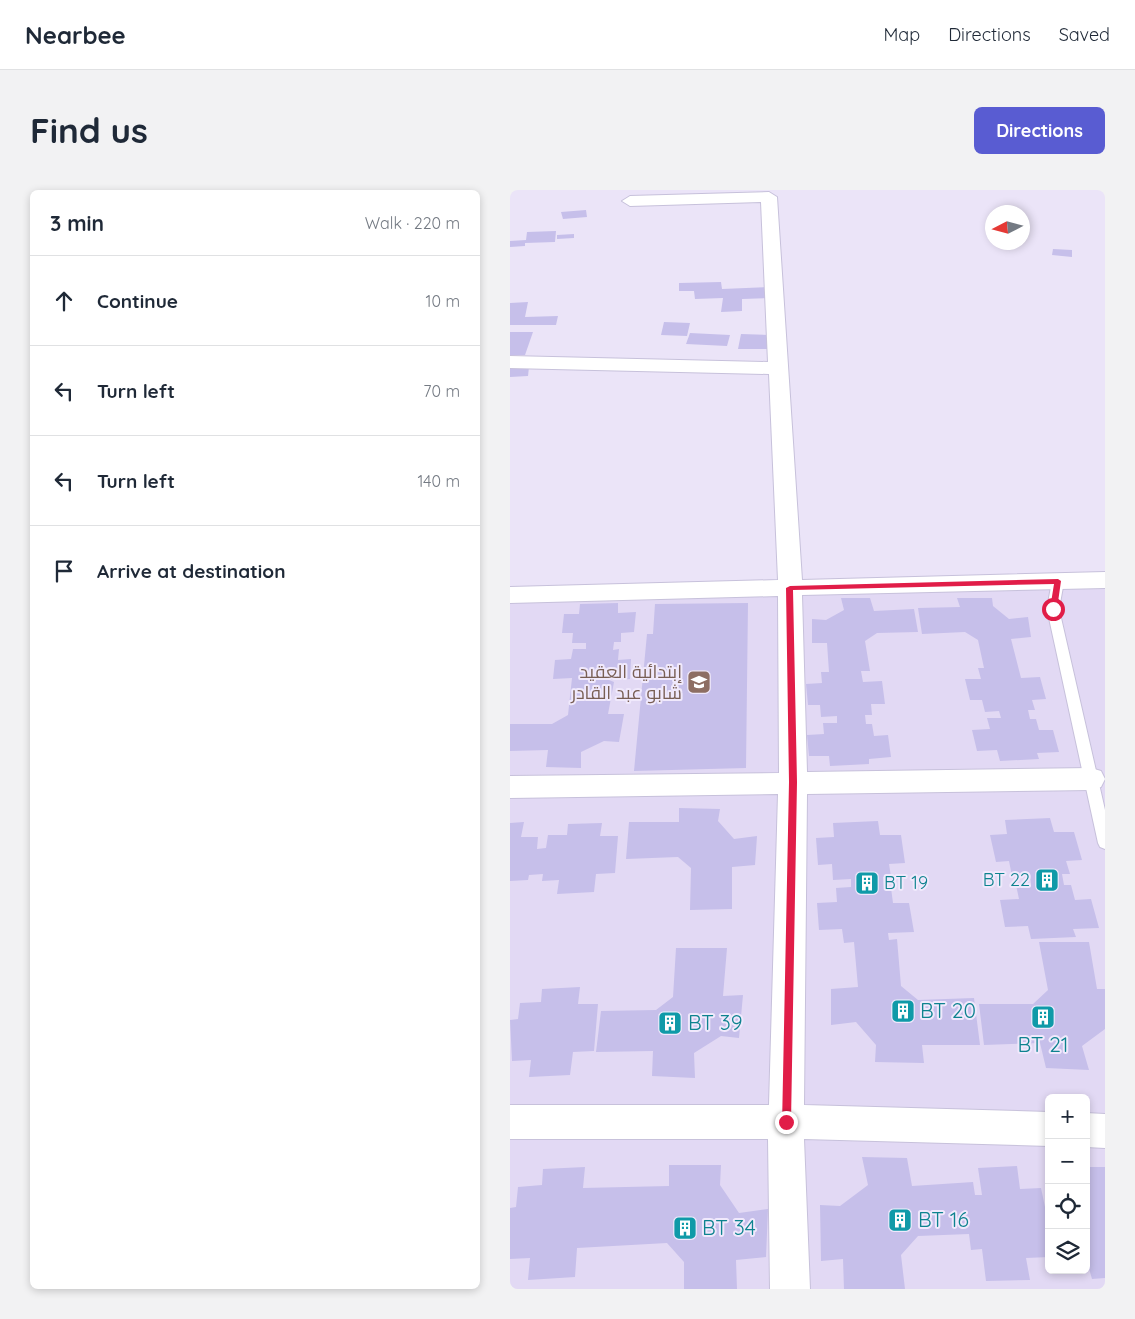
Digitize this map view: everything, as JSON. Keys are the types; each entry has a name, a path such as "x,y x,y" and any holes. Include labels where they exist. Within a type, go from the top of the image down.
{"street":[{"path":"630,201 770,194 790,588 793,782 786,1122 790,1289"},
{"path":"510,362 778,368"},
{"path":"510,596 1105,580"},
{"path":"510,787 1091,779"},
{"path":"510,1122 786,1122 1045,1129"},
{"path":"1090,1130 1105,1131"}],"lane":[{"path":"1058,581 1053,609 1105,843"}],"shaded area":[{"path":"1105,575 1105,1289 510,1289 510,596"}],"building":[{"path":"586,210 587,217 563,219 561,212"},
{"path":"556,231 555,242 525,243 525,246 510,247 510,241 526,240 527,232"},
{"path":"574,234 574,238 557,239 557,235"},
{"path":"1053,249 1072,250 1072,257 1052,255"},
{"path":"721,282 722,289 770,287 771,298 742,299 742,311 721,312 723,298 695,299 694,291 679,291 679,283"},
{"path":"528,302 525,317 558,316 556,325 510,325 510,303"},
{"path":"664,322 690,323 687,336 661,335"},
{"path":"510,332 533,332 525,355 510,355"},
{"path":"690,333 730,335 727,346 686,344"},
{"path":"741,334 770,335 767,349 738,349"},
{"path":"510,367 529,367 528,376 510,377"},
{"path":"841,598 870,598 874,611 914,609 918,632 877,633 865,641 870,671 861,671 863,682 882,681 885,704 871,704 872,715 865,715 866,724 872,724 874,736 888,735 891,757 869,759 869,764 830,766 829,756 809,756 807,735 824,734 823,723 837,723 837,716 821,717 820,705 808,705 806,684 822,683 821,672 829,672 827,643 812,643 812,619 826,620 844,610"},
{"path":"957,598 992,598 993,606 1009,619 1028,617 1031,637 1011,639 1021,678 1040,677 1046,699 1032,700 1035,710 1028,710 1030,719 1036,719 1039,730 1053,730 1059,752 1037,753 1039,759 1000,761 997,750 977,751 972,730 990,729 987,718 1001,718 999,711 985,712 982,700 970,700 965,679 981,679 978,668 984,668 978,640 965,632 922,634 918,608 960,607"},
{"path":"618,603 618,613 636,612 634,632 621,633 621,642 614,642 613,650 619,649 618,660 631,659 630,679 609,680 614,682 608,714 624,714 619,742 604,741 581,752 581,768 546,767 548,750 510,751 510,724 552,724 568,715 572,678 553,679 555,660 571,659 573,649 586,649 586,643 572,643 573,633 562,633 564,614 579,614 580,604"},
{"path":"748,603 746,768 634,771 647,634 653,634 655,604"},
{"path":"679,808 720,809 718,821 734,839 757,836 755,865 732,867 732,909 690,910 691,868 678,857 626,859 629,822 679,822"},
{"name":"BT 22","path":"1050,818 1054,832 1074,832 1082,860 1066,861 1070,874 1062,874 1064,885 1071,885 1075,900 1091,899 1099,928 1073,929 1076,937 1031,939 1028,926 1005,927 1000,900 1019,899 1016,885 1031,884 1030,876 1012,876 1009,861 996,862 990,835 1007,834 1005,820"},
{"path":"878,821 880,835 901,835 905,863 889,864 891,877 883,877 884,888 891,888 893,903 909,903 914,932 888,933 889,940 897,939 901,986 918,1000 974,998 980,1045 922,1045 924,1063 875,1062 876,1045 856,1022 831,1025 831,989 858,987 854,942 844,943 842,929 819,930 817,903 837,902 836,888 851,887 851,879 833,880 832,864 818,865 816,838 834,837 833,823"},
{"path":"524,822 521,837 538,837 537,849 546,848 548,835 567,835 568,824 602,823 600,836 618,836 615,873 596,874 594,892 557,894 559,880 542,881 543,874 529,875 528,880 510,881 510,823"},
{"name":"BT 21","path":"1039,942 1089,942 1097,989 1105,989 1105,1029 1082,1046 1089,1070 1046,1068 1040,1043 984,1045 979,1004 1033,1004 1048,990"},
{"name":"BT 39","path":"676,948 727,948 723,996 743,995 739,1038 721,1036 694,1053 695,1078 652,1076 653,1051 596,1052 601,1011 656,1010 673,997"},
{"path":"580,987 578,1004 598,1004 594,1051 573,1052 570,1075 529,1077 531,1060 512,1061 510,1020 518,1019 520,1003 541,1002 542,989"},
{"name":"BT 16","path":"862,1157 907,1158 912,1186 973,1182 975,1195 982,1195 978,1168 1017,1166 1020,1189 1041,1188 1045,1207 1045,1257 1026,1258 1030,1280 986,1281 982,1249 971,1250 969,1234 918,1236 901,1255 905,1289 844,1289 843,1259 821,1261 820,1205 840,1206 868,1185"},
{"name":"BT 34","path":"669,1165 721,1165 720,1185 739,1213 768,1209 766,1257 736,1260 737,1289 684,1289 684,1262 667,1243 577,1248 575,1277 528,1280 530,1258 510,1259 510,1208 516,1207 518,1187 542,1185 543,1169 585,1167 583,1188 669,1186"},
{"path":"1090,1167 1105,1167 1105,1278 1092,1279 1090,1272"}],"place":[{"name":"إبتدائية العقيد شابو عبد القادر","path":"699,682"},
{"name":"BT 22","path":"1047,880"},
{"name":"BT 19","path":"867,883"},
{"name":"BT 20","path":"903,1011"},
{"name":"BT 21","path":"1043,1017"},
{"name":"BT 39","path":"670,1023"},
{"name":"BT 16","path":"900,1220"},
{"name":"BT 34","path":"685,1228"}],"route":[{"path":"786,1122 793,782 790,588 1058,581 1053,609"}]}
